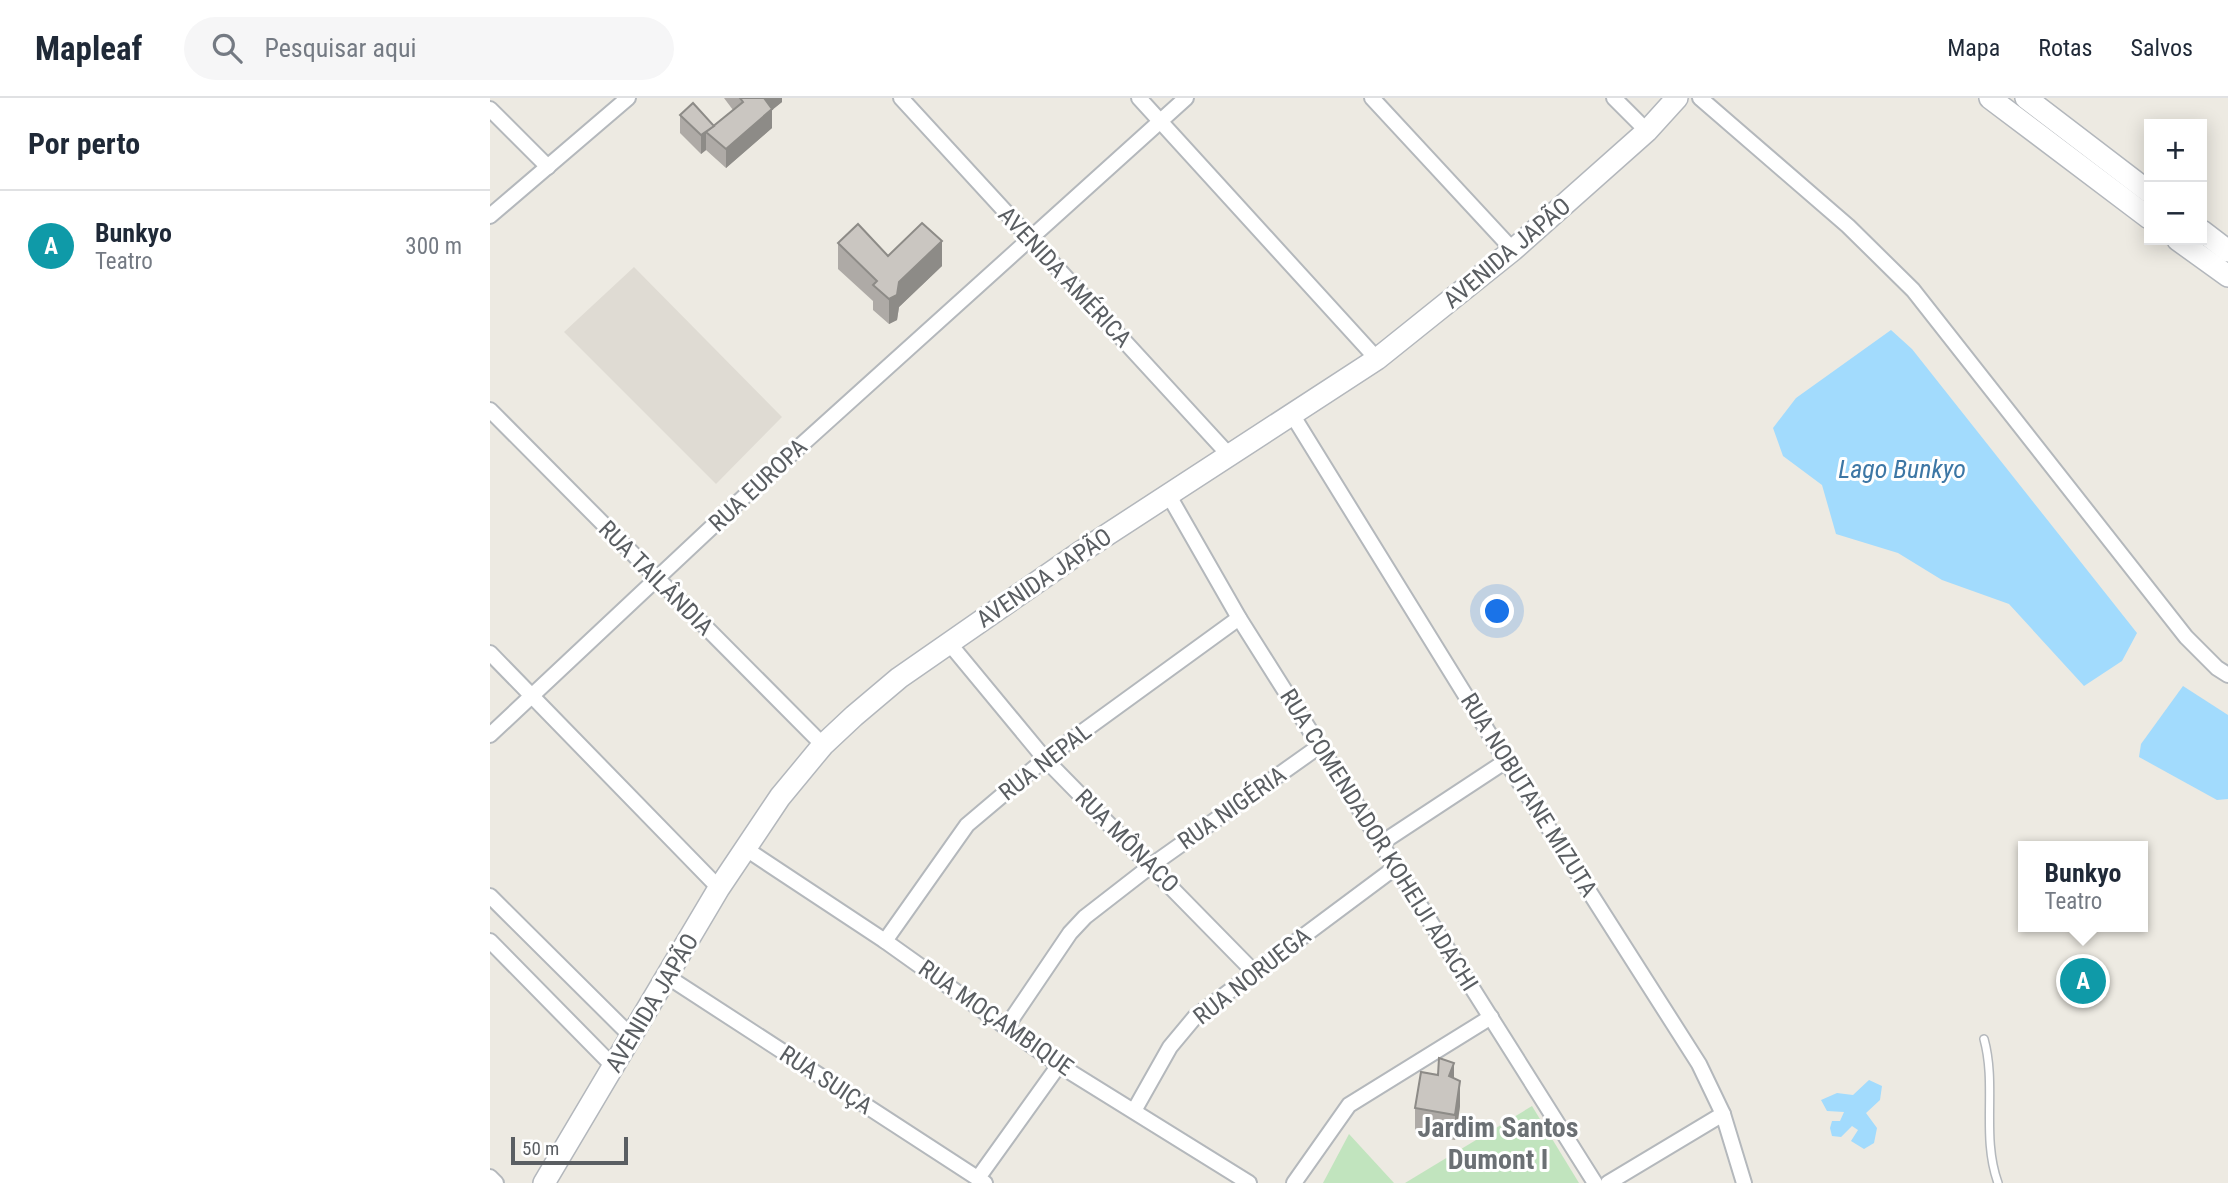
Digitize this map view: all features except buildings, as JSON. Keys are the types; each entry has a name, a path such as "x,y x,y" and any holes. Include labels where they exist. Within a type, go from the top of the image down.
{"main road":[{"name":"AVENIDA JAPÃO","path":"544,1183 719,888 780,797 823,745 876,696 949,643 1168,494 1293,416 1377,359 1513,250 1647,131 1677,98"},
{"path":"1990,98 2144,214"},
{"path":"2026,98 2144,188"},
{"path":"2207,235 2228,251"},
{"path":"2185,245 2228,276"}],"street":[{"path":"490,216 628,98"},
{"name":"AVENIDA AMÉRICA","path":"901,98 1229,455"},
{"path":"1139,98 1377,359"},
{"name":"RUA EUROPA","path":"490,735 747,494 1186,98"},
{"path":"1372,98 1513,250"},
{"path":"1614,98 1647,131"},
{"path":"1700,98 1848,226 1913,290 2186,636 2201,654 2228,675"},
{"path":"490,109 548,167"},
{"name":"RUA TAILÂNDIA","path":"490,410 823,745"},
{"name":"RUA NOBUTANE MIZUTA","path":"1293,416 1506,761 1672,1018 1711,1085 1723,1114 1744,1183"},
{"name":"RUA COMENDADOR KOHEIJI ADACHI","path":"1168,494 1239,618 1383,842 1396,867 1595,1183"},
{"name":"RUA NEPAL","path":"885,941 954,840 1045,759 1239,618"},
{"name":"RUA MÔNACO","path":"949,643 1045,759 1255,972"},
{"path":"490,653 719,888"},
{"name":"RUA NIGÉRIA","path":"1007,1026 1070,933 1085,916 1321,745"},
{"path":"1383,842 1506,761"},
{"name":"RUA MOÇAMBIQUE","path":"746,849 885,941 1059,1065 1135,1109 1249,1183"},
{"name":"RUA NORUEGA","path":"1135,1109 1183,1030 1255,972 1396,867"},
{"path":"490,896 632,1037"},
{"path":"490,941 614,1067"},
{"name":"RUA SUIÇA","path":"668,977 981,1181"},
{"path":"1293,1183 1349,1105 1491,1017"},
{"path":"981,1181 1059,1065"},
{"path":"1608,1183 1723,1114"},
{"path":"490,1177 496,1183"}],"lane":[{"path":"1983,1039 1990,1060 1990,1158 1998,1183"}],"shaded area":[{"path":"634,267 782,417 716,484 564,332"}],"green space":[{"path":"1532,1106 1579,1183 1405,1183"},
{"path":"1349,1134 1394,1183 1323,1183"}],"water":[{"name":"Lago Bunkyo","path":"1891,330 1912,349 2137,633 2122,661 2084,686 2009,604 1942,580 1898,553 1836,534 1822,485 1783,456 1773,428 1796,398"},
{"path":"2183,686 2228,715 2228,799 2217,800 2139,757 2141,744"},
{"path":"1869,1080 1882,1086 1880,1100 1866,1113 1877,1128 1874,1143 1864,1149 1851,1141 1858,1130 1852,1126 1841,1137 1832,1136 1832,1121 1840,1121 1844,1112 1827,1111 1821,1100 1837,1093 1853,1095"}],"place":[{"name":"Bunkyo","path":"2083,981"}],"district":[{"name":"Jardim Santos Dumont I","path":"1498,1143"}]}
